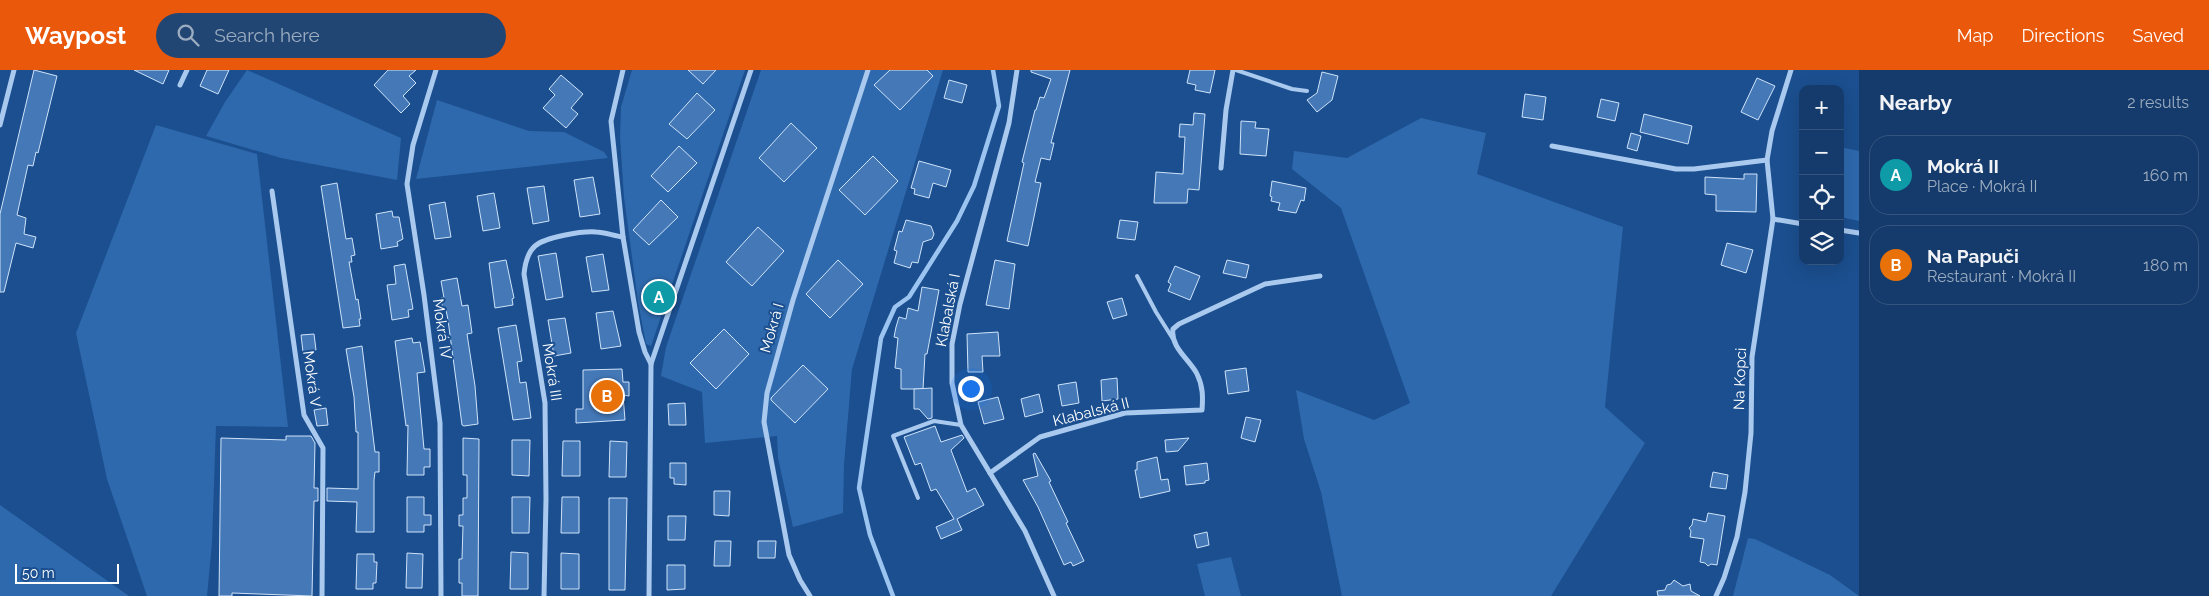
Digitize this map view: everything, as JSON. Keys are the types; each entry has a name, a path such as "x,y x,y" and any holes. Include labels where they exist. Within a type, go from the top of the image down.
{"street":[{"path":"0,125 14,70"},
{"path":"180,85 187,70"},
{"name":"Mokrá IV","path":"436,70 413,145 407,184 424,295 440,423 441,596"},
{"path":"623,70 611,121 623,237 639,332 644,352 651,364"},
{"path":"649,596 651,364 751,70"},
{"name":"Mokrá I","path":"810,596 800,580 789,555 764,422 767,393 793,300 868,70"},
{"name":"Klabalská I","path":"1018,70 1009,122 960,304 952,344 952,383 961,425 1025,531 1054,596"},
{"path":"1221,168 1226,110 1235,70"},
{"name":"Na Kopci","path":"1716,596 1729,565 1742,510 1751,433 1752,350 1774,219 1767,160 1772,131 1791,70"},
{"path":"1552,146 1676,169 1694,169 1767,160"},
{"name":"Mokrá V","path":"272,191 304,415 323,448 322,596"},
{"path":"1774,219 1799,223"},
{"path":"1844,231 1859,233"},
{"name":"Mokrá III","path":"544,596 545,404 524,274 525,265 532,249 542,242 565,236 597,232 623,237"},
{"path":"1173,340 1173,329 1179,324 1265,284 1320,276"},
{"name":"Klabalská II","path":"990,473 1040,437 1125,413 1202,410 1203,391 1197,374 1173,340"}],"lane":[{"path":"1235,70 1292,89 1307,91"},
{"path":"1137,276 1173,340"},
{"path":"918,498 893,436 934,421 961,425"}],"shaded area":[{"path":"247,70 401,138 397,180 281,158 206,136 225,102"},
{"path":"632,70 745,70 651,346 646,344 638,302 624,197 620,137 621,107"},
{"path":"761,70 943,70 852,369 844,465 843,513 793,527 778,458 777,436 705,443 702,392 661,376 666,347"},
{"path":"437,100 529,131 564,132 604,152 608,158 416,179"},
{"path":"1421,118 1486,133 1477,174 1623,227 1605,407 1645,443 1551,596 1342,596 1321,492 1304,439 1296,390 1374,420 1410,403 1341,208 1292,169 1294,151 1347,158"},
{"path":"156,125 257,154 288,427 216,426 212,543 207,596 147,596 107,479 76,333"},
{"path":"1844,148 1859,151 1859,221 1844,218"},
{"path":"0,505 129,596 0,596"},
{"path":"1748,538 1755,539 1830,575 1859,596 1733,596"},
{"path":"1231,557 1241,596 1205,596 1197,564"}],"building":[{"path":"34,70 57,76 38,153 36,152 33,166 28,165 17,215 26,218 24,234 36,237 33,248 16,243 4,292 0,292 0,214"},
{"path":"134,70 169,70 163,84"},
{"path":"207,70 229,70 218,94 200,86"},
{"path":"388,70 416,70 409,76 416,83 403,96 410,104 401,113 374,85"},
{"path":"688,70 716,70 703,84"},
{"path":"890,70 927,70 933,76 900,110 874,85"},
{"path":"1031,70 1070,70 1051,143 1054,143 1050,160 1041,158 1035,182 1041,183 1028,246 1007,241 1024,163 1022,162 1035,110 1040,97 1044,98 1051,79 1031,72"},
{"path":"1190,70 1215,70 1210,93 1195,90 1196,85 1187,83"},
{"path":"1322,72 1338,76 1332,100 1317,112 1307,100 1317,93"},
{"path":"561,75 583,94 571,108 578,114 566,128 543,108 555,95 549,89"},
{"path":"1757,78 1775,86 1758,120 1741,112"},
{"path":"949,80 967,85 962,103 944,98"},
{"path":"697,93 715,110 687,139 669,124"},
{"path":"1525,94 1546,97 1543,120 1522,117"},
{"path":"1601,99 1619,103 1615,121 1597,117"},
{"path":"1194,113 1205,114 1199,190 1188,189 1187,203 1154,203 1156,172 1183,174 1185,137 1179,137 1180,124 1193,125"},
{"path":"1644,114 1692,126 1688,144 1640,132"},
{"path":"1241,121 1256,122 1255,128 1269,129 1266,156 1240,154"},
{"path":"791,123 817,148 784,182 759,158"},
{"path":"1631,133 1641,136 1637,151 1627,148"},
{"path":"679,146 697,163 668,192 651,176"},
{"path":"873,156 898,181 865,215 839,190"},
{"path":"919,161 951,170 946,187 933,183 929,198 914,194 915,189 911,188"},
{"path":"1744,174 1757,174 1756,212 1716,211 1716,195 1705,194 1705,177 1744,179"},
{"path":"593,177 600,214 580,217 574,180"},
{"path":"1272,181 1306,188 1304,201 1301,200 1296,213 1278,210 1280,203 1271,201"},
{"path":"337,183 346,239 352,238 355,255 351,256 352,262 349,262 361,319 359,319 360,326 343,328 321,186"},
{"path":"544,186 549,221 533,224 527,188"},
{"path":"494,193 500,228 483,231 477,196"},
{"path":"661,200 678,217 649,245 633,230"},
{"path":"445,202 451,237 435,239 429,205"},
{"path":"392,211 393,217 399,217 403,239 397,242 398,246 381,249 376,214"},
{"path":"906,220 931,226 934,234 932,239 923,242 918,263 912,262 910,268 894,263 897,251 894,250 899,231 902,232"},
{"path":"1120,220 1138,222 1135,240 1117,238"},
{"path":"758,227 784,251 752,286 726,262"},
{"path":"1727,243 1753,250 1746,273 1721,265"},
{"path":"556,253 563,297 546,300 538,256"},
{"path":"603,254 609,290 592,292 586,257"},
{"path":"506,260 514,298 512,299 513,305 495,308 489,263"},
{"path":"838,260 863,284 830,318 806,294"},
{"path":"995,260 1015,264 1009,309 986,305"},
{"path":"1227,260 1249,265 1246,278 1223,273"},
{"path":"405,264 413,309 408,310 409,317 392,320 387,285 396,284 394,266"},
{"path":"1175,266 1200,276 1190,300 1168,291 1171,284 1168,282"},
{"path":"457,278 462,306 468,305 472,333 467,334 475,386 478,424 464,426 462,425 448,320 446,310 443,311 441,298 444,298 441,281"},
{"path":"922,287 939,290 927,354 925,354 923,389 901,389 901,369 895,368 898,338 894,337 896,327 899,317 906,319 908,308 918,311"},
{"path":"1122,298 1127,315 1113,319 1107,302"},
{"path":"613,311 621,346 601,349 596,313"},
{"path":"565,318 571,353 554,356 548,320"},
{"path":"516,325 522,361 517,362 520,383 526,382 531,418 513,420 498,328"},
{"path":"724,329 749,354 716,389 690,363"},
{"path":"998,332 1000,356 982,356 983,372 968,372 967,334"},
{"path":"314,334 316,350 303,352 301,335"},
{"path":"412,338 413,343 420,342 425,372 417,373 424,449 430,449 430,467 424,467 424,475 407,475 408,425 406,426 395,341"},
{"path":"362,346 375,452 379,452 379,472 375,472 374,480 374,532 356,532 357,502 327,501 327,488 358,489 358,432 356,432 354,397 346,349"},
{"path":"803,365 828,389 795,423 771,398"},
{"path":"1246,368 1249,391 1228,394 1225,371"},
{"path":"622,369 623,382 629,382 629,396 623,395 625,420 576,423 576,409 583,409 583,370"},
{"path":"1117,378 1118,399 1102,401 1101,380"},
{"path":"1076,382 1079,403 1062,406 1058,385"},
{"path":"932,388 932,418 928,419 919,409 914,409 914,389"},
{"path":"1039,394 1043,412 1025,417 1021,399"},
{"path":"998,397 1004,419 984,424 978,402"},
{"path":"685,403 686,425 669,425 668,404"},
{"path":"326,408 328,425 317,426 314,410"},
{"path":"1246,417 1261,420 1255,442 1241,438"},
{"path":"935,426 941,442 962,435 964,438 951,450 967,492 975,488 984,505 957,519 962,530 941,539 936,527 954,519 936,489 931,491 921,463 915,465 904,437"},
{"path":"286,436 311,436 315,443 314,488 318,488 318,501 314,501 312,596 232,593 232,596 219,596 221,438 286,440"},
{"path":"463,438 479,439 478,596 462,596 462,583 459,583 459,559 462,559 463,526 459,526 459,515 463,515 463,498 467,498 467,475 463,475"},
{"path":"1189,438 1178,451 1166,452 1165,440"},
{"path":"512,440 530,440 529,476 512,475"},
{"path":"563,441 580,441 580,476 562,476"},
{"path":"610,441 627,442 626,477 609,477"},
{"path":"1035,453 1051,481 1049,482 1084,561 1073,566 1071,562 1064,565 1038,507 1023,480 1038,476 1033,454"},
{"path":"1157,457 1161,480 1168,479 1170,491 1140,498 1135,470 1137,470 1137,462"},
{"path":"670,463 686,463 686,485 674,484 674,478 670,478"},
{"path":"1207,463 1209,480 1205,481 1205,483 1186,485 1184,466"},
{"path":"1713,472 1728,475 1726,489 1710,487"},
{"path":"714,491 730,491 729,516 714,515"},
{"path":"407,497 424,497 424,515 431,515 431,525 424,525 424,532 407,532"},
{"path":"512,497 530,497 529,533 512,533"},
{"path":"562,497 579,497 579,533 561,533"},
{"path":"609,498 627,498 625,590 609,590"},
{"path":"1708,513 1725,516 1717,565 1711,564 1708,566 1700,562 1704,539 1690,537 1691,531 1689,528 1692,525 1693,519 1706,522"},
{"path":"668,516 686,516 685,540 668,540"},
{"path":"1207,532 1209,545 1197,548 1194,535"},
{"path":"715,541 731,541 730,566 714,566"},
{"path":"758,541 776,541 775,558 758,558"},
{"path":"511,552 528,553 528,589 510,589"},
{"path":"407,553 423,554 422,588 406,588"},
{"path":"561,553 579,554 579,589 561,589"},
{"path":"357,554 374,554 374,562 377,562 376,583 373,583 373,589 356,589"},
{"path":"667,565 685,565 685,589 667,590"},
{"path":"1674,580 1683,586 1690,584 1691,591 1700,596 1658,596 1657,591 1665,590 1667,585 1671,584"}],"waterway":[{"path":"893,596 870,535 859,488 881,338 895,307 909,297 957,221 974,186 999,106 993,70"}],"place":[{"name":"Mokrá II","path":"659,297"},
{"name":"Na Papuči","path":"607,396"}]}
